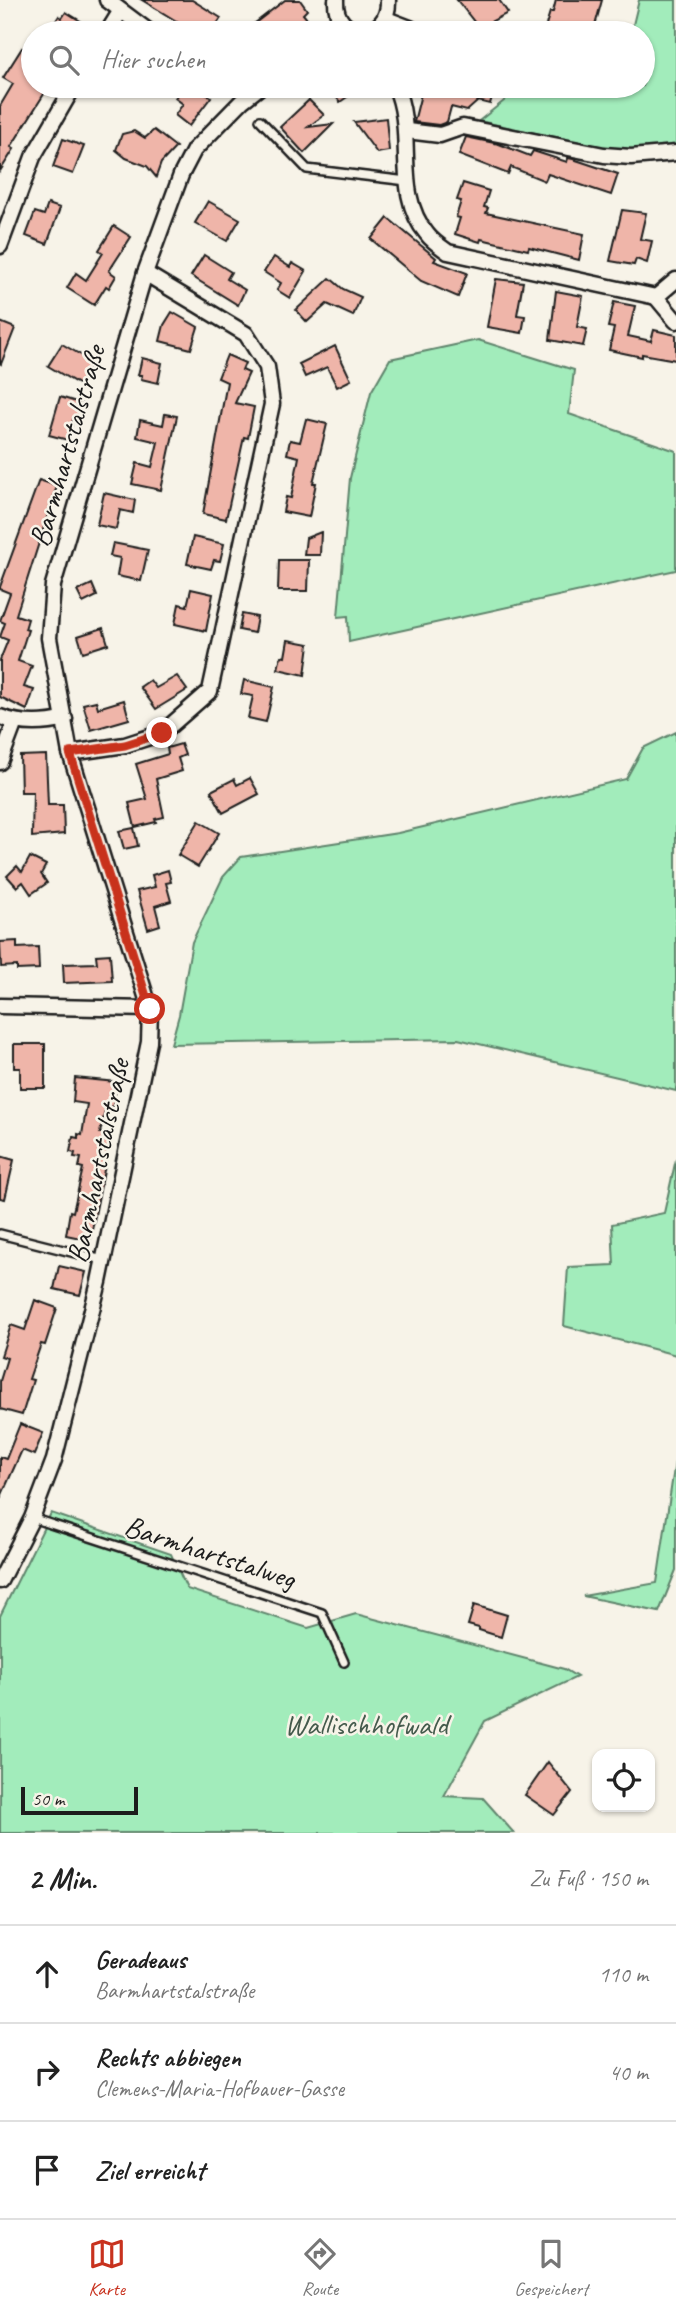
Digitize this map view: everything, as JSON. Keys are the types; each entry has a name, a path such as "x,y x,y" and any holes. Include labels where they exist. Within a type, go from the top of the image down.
{"street":[{"path":"107,0 133,21"},
{"path":"337,0 336,8 341,21"},
{"path":"383,21 388,0"},
{"path":"114,21 120,12"},
{"path":"0,246 33,157 67,98"},
{"name":"Barmhartstalstraße","path":"0,1581 32,1518 54,1460 104,1261 149,1042 150,1009 70,753 49,638 53,585 145,273 181,175 194,150 245,98"},
{"path":"398,98 407,131 407,181 413,211 427,235 448,253 656,297 676,321"},
{"path":"407,131 440,135 463,127 604,155 631,157 676,153"},
{"path":"70,753 125,745 162,733 210,691 272,404 267,367 246,334 145,273"},
{"path":"656,297 676,280"},
{"path":"0,717 15,722 44,724 65,719"},
{"path":"0,762 15,722"},
{"path":"0,1006 150,1009"}],"lane":[{"path":"386,16 400,21"},
{"path":"260,120 307,169 407,181"},
{"path":"0,1234 104,1261"},
{"name":"Barmhartstalweg","path":"32,1518 322,1613 344,1662"}],"green space":[{"path":"639,0 676,0 676,148 617,150 479,121 505,98 655,98 655,21 634,21"},
{"path":"478,340 574,370 569,414 676,451 676,570 349,642 348,616 338,617 350,478 371,392 390,359"},
{"path":"676,732 676,1091 458,1039 171,1044 192,942 223,877 241,857 398,833 626,779 643,748"},
{"path":"676,1159 676,1355 564,1326 568,1267 614,1265 612,1224 664,1213"},
{"path":"676,1455 676,1570 659,1612 583,1596 657,1583"},
{"name":"Wallischhofwald","path":"51,1513 171,1554 187,1589 308,1628 356,1614 564,1669 577,1677 485,1721 444,1796 483,1798 514,1833 0,1833 0,1616"}],"building":[{"path":"142,0 192,0 221,18 219,21 176,21"},
{"path":"285,0 300,0 307,10 303,14 307,21 258,21"},
{"path":"457,0 499,0 508,13 493,21 474,21"},
{"path":"556,0 602,0 596,21 547,21 550,12 553,12"},
{"path":"66,12 81,21 56,21 59,16 62,18"},
{"path":"21,50 21,98 42,98 11,147 14,149 0,171 0,106 13,84 3,78"},
{"path":"175,98 210,98 189,126 175,115 183,104"},
{"path":"420,98 492,98 490,104 478,101 467,111 451,107 447,122 439,125 414,122"},
{"path":"309,100 324,115 308,127 333,124 304,153 280,127"},
{"path":"386,118 389,151 377,153 354,122"},
{"path":"154,130 176,147 161,163 156,177 147,166 126,158 116,150 122,134 134,131 145,138"},
{"path":"466,137 499,144 530,156 533,151 567,162 568,158 573,159 618,174 611,195 548,174 545,181 511,167 508,174 459,155"},
{"path":"63,139 84,146 73,174 53,167"},
{"path":"463,183 489,191 484,207 488,208 486,213 584,234 579,260 529,247 528,250 481,239 480,242 455,234 461,201 457,200"},
{"path":"208,201 240,219 227,241 195,223"},
{"path":"48,204 60,208 47,244 26,236 35,212 44,215"},
{"path":"622,210 646,213 640,239 652,241 647,263 636,259 634,265 610,261"},
{"path":"388,218 436,258 434,261 467,273 458,297 421,281 371,239"},
{"path":"114,226 131,237 109,271 116,276 94,305 67,288 76,273 86,280 103,253 99,250"},
{"path":"204,255 231,272 227,279 245,290 238,305 191,276"},
{"path":"274,257 290,267 292,263 306,271 290,298 277,290 281,283 264,272"},
{"path":"330,278 343,289 361,297 353,316 327,304 307,322 296,310"},
{"path":"496,279 523,282 517,315 525,316 522,333 487,327"},
{"path":"556,291 583,296 577,327 587,329 583,346 550,340"},
{"path":"614,302 635,306 628,336 651,341 654,330 676,335 676,360 609,350 614,328 608,327"},
{"path":"172,312 198,327 191,349 160,341 164,325"},
{"path":"0,322 15,328 1,364 0,363"},
{"path":"62,344 93,362 80,385 48,366"},
{"path":"335,346 351,380 337,387 327,367 305,377 299,364"},
{"path":"227,355 245,363 242,370 249,373 235,403 254,407 248,438 244,437 226,519 203,514 227,382 218,378"},
{"path":"142,358 162,363 158,383 141,379 142,375 138,375"},
{"path":"60,397 83,404 80,418 74,416 68,440 49,435"},
{"path":"165,414 177,416 161,490 132,484 137,463 152,467 158,442 137,437 140,420 163,425"},
{"path":"306,419 327,424 313,483 316,483 309,517 283,512 286,497 291,498 299,457 287,454 290,440 300,442"},
{"path":"39,480 57,486 16,615 28,619 25,629 28,630 18,661 32,666 24,687 34,690 27,710 0,697 0,660 8,640 0,637 5,623 0,621 10,593 0,587"},
{"path":"104,493 135,500 133,513 120,510 116,529 97,525"},
{"path":"321,532 320,555 304,555 306,538"},
{"path":"193,537 224,544 220,561 214,560 211,569 187,564"},
{"path":"113,543 148,550 141,581 117,576 120,558 110,556"},
{"path":"279,560 309,560 308,591 278,591"},
{"path":"92,584 97,596 83,603 77,591"},
{"path":"191,589 213,594 206,631 175,624 179,604 187,606"},
{"path":"242,614 257,617 254,633 239,630"},
{"path":"103,628 108,644 83,652 78,636"},
{"path":"288,640 309,644 305,675 278,669 281,656 285,657"},
{"path":"177,676 187,690 156,709 140,687 150,680 156,688"},
{"path":"244,680 274,687 266,722 248,718 253,696 241,694"},
{"path":"124,700 129,719 91,730 83,704 96,701 98,708"},
{"path":"181,744 185,755 178,758 182,771 156,779 164,817 155,819 156,822 135,827 129,803 147,799 136,764 168,754 167,748"},
{"path":"46,755 48,805 63,805 64,834 32,837 33,792 21,792 20,756"},
{"path":"250,778 259,794 223,813 211,791 234,779 237,785"},
{"path":"199,821 219,833 198,867 178,855"},
{"path":"134,828 138,846 124,849 119,831"},
{"path":"30,857 46,865 41,874 47,883 31,894 23,882 17,887 7,876 17,866 22,872"},
{"path":"168,870 171,882 166,883 171,901 155,906 160,925 148,929 137,891 155,887 152,875"},
{"path":"17,941 17,948 38,947 39,969 17,970 17,966 1,967 0,942"},
{"path":"110,954 112,981 64,983 63,964 97,963 96,955"},
{"path":"14,1044 45,1044 45,1088 20,1088 20,1068 14,1068"},
{"path":"75,1078 116,1082 114,1107 106,1106 100,1133 111,1135 90,1240 66,1235 83,1168 79,1167 81,1158 74,1157 75,1153 70,1152 73,1137 82,1135 87,1104 73,1102"},
{"path":"0,1156 14,1160 5,1199 0,1198"},
{"path":"59,1266 86,1272 80,1295 54,1289"},
{"path":"35,1300 57,1308 45,1345 41,1344 29,1379 33,1380 22,1415 0,1409 0,1381 7,1358 1,1356 11,1325 25,1330"},
{"path":"20,1424 43,1433 34,1455 22,1450 0,1499 0,1457 6,1459"},
{"path":"474,1605 507,1615 501,1637 468,1625"},
{"path":"548,1762 572,1792 554,1815 525,1795"}],"route":[{"path":"150,1009 70,753 125,745 162,733"}]}
